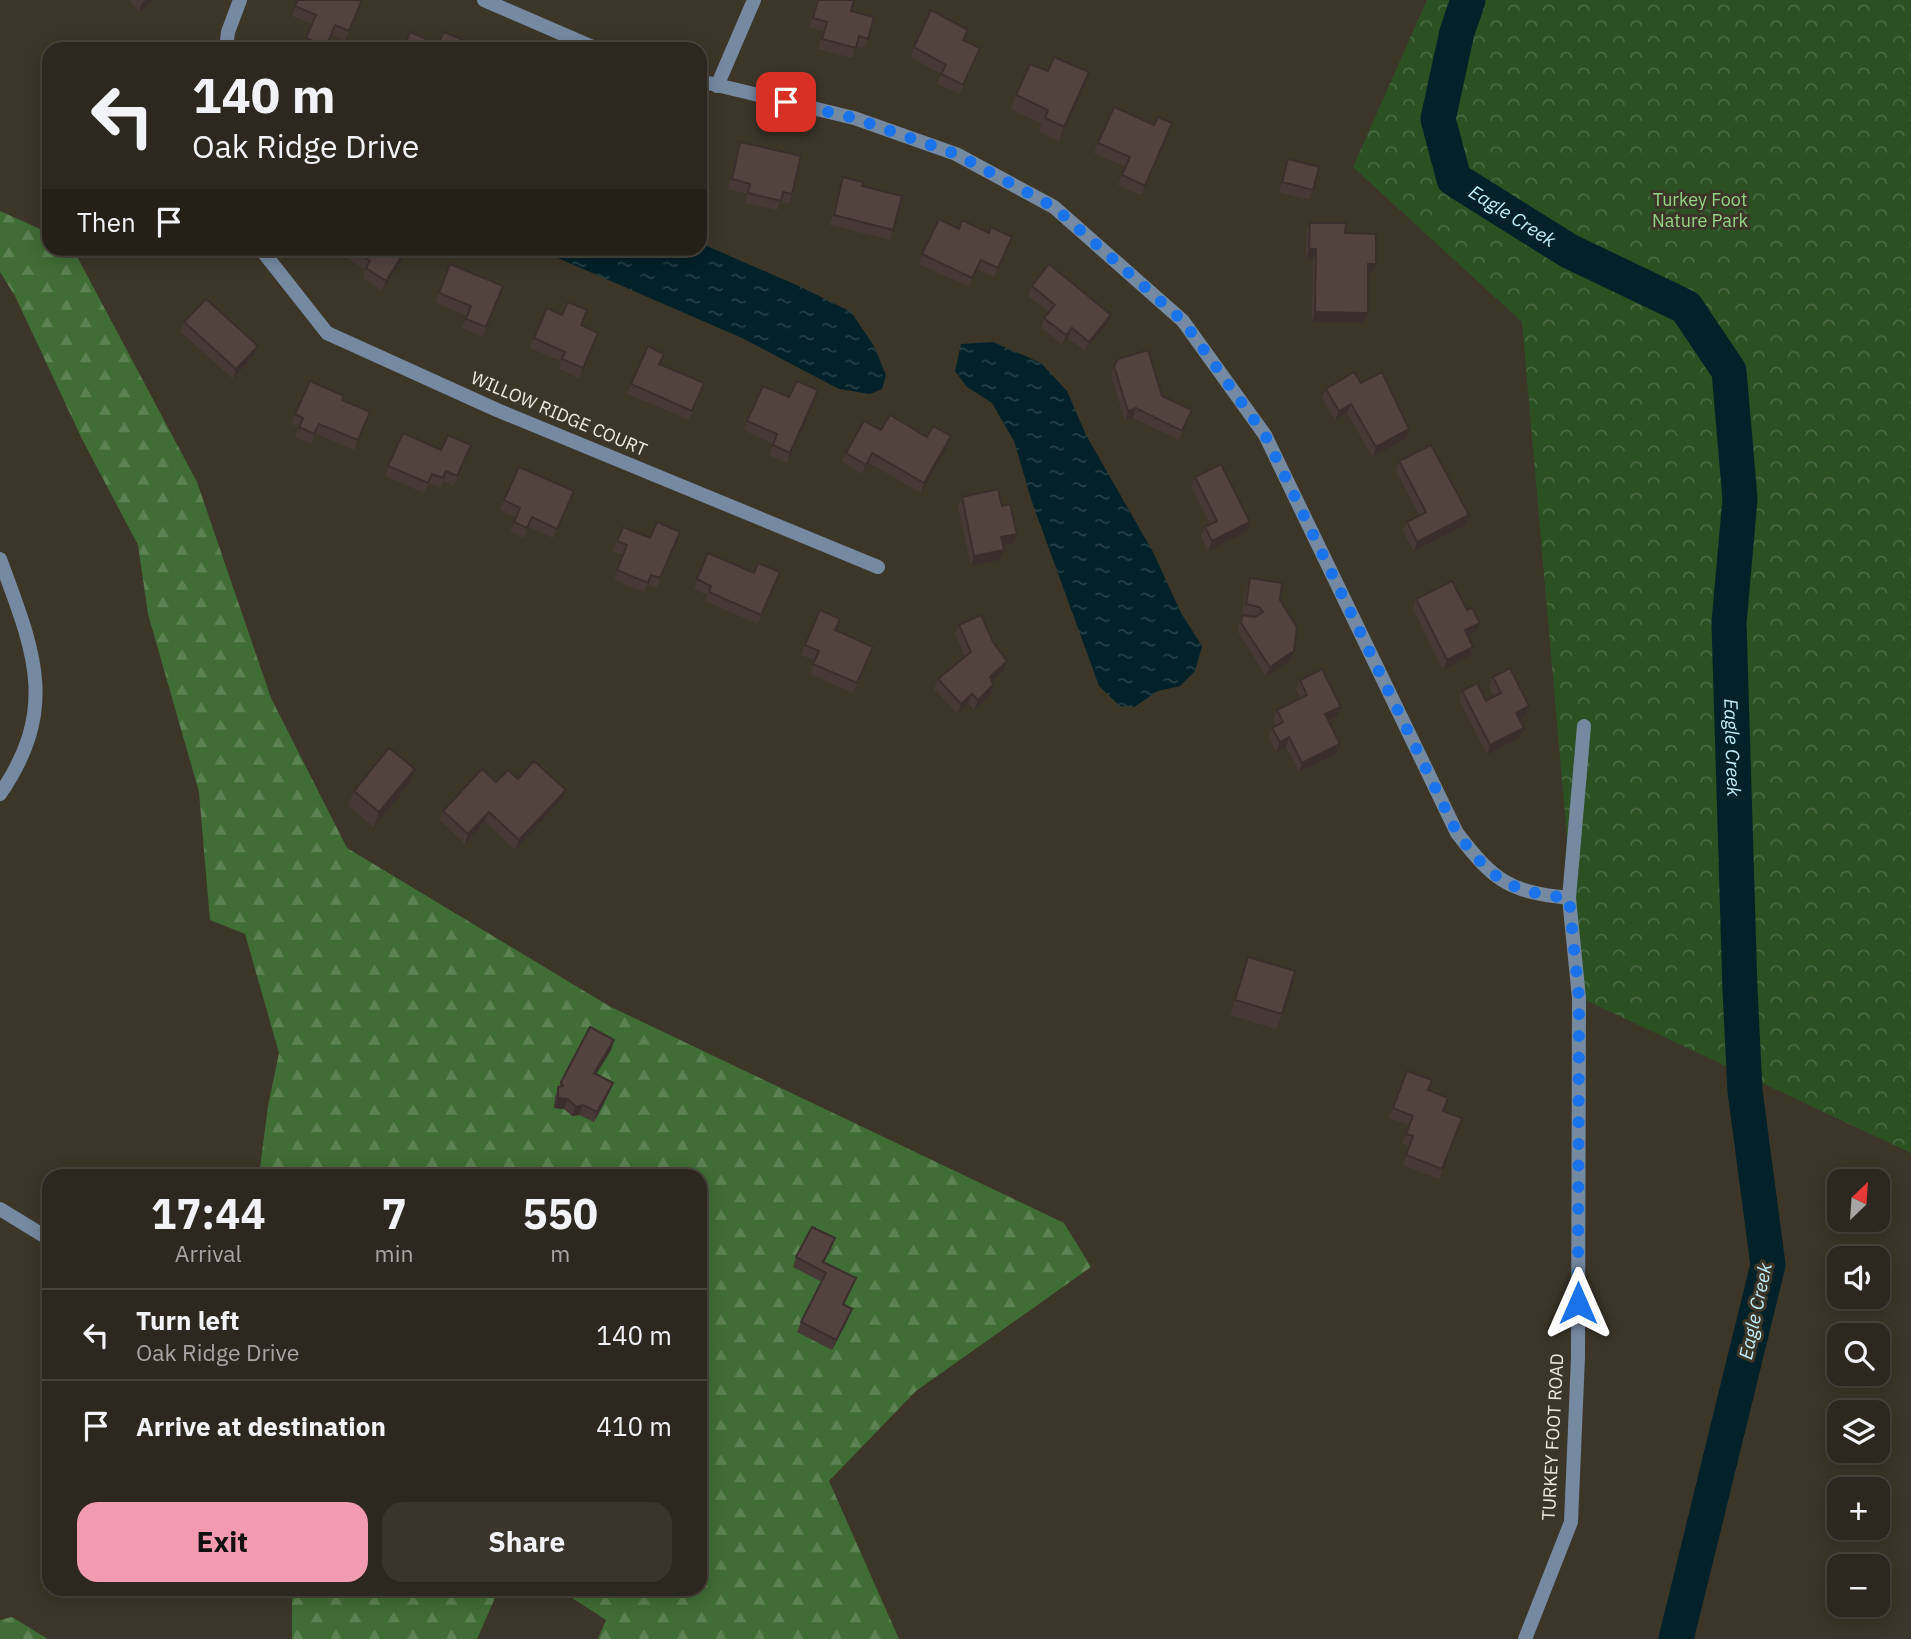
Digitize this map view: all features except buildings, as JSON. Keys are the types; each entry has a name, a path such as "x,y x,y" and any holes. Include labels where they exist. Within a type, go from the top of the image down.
{"street":[{"path":"227,42 240,0"},
{"path":"484,0 581,42"},
{"path":"717,86 754,0"},
{"path":"707,84 854,118 956,154 1054,207 1183,321 1265,435 1457,833 1500,881 1533,894 1569,898"},
{"name":"WILLOW RIDGE COURT","path":"266,256 327,333 497,410 878,567"},
{"path":"0,559 32,645 36,675 36,708 29,733 16,771 0,794"},
{"name":"TURKEY FOOT ROAD","path":"1525,1639 1571,1522 1578,1357 1579,998 1569,898 1584,726"},
{"path":"0,1209 42,1235"}],"green space":[{"name":"Turkey Foot Nature Park","path":"1427,0 1911,0 1911,1153 1581,998 1522,322 1353,167"},
{"path":"0,211 42,230 42,256 77,256 197,482 271,698 347,848 609,1006 1064,1223 1091,1267 916,1391 829,1481 899,1639 598,1639 606,1620 569,1596 707,1596 707,1169 260,1169 268,1106 279,1053 245,934 210,920 199,792 148,614 138,545 83,441 15,296 0,272"},
{"path":"292,1596 496,1596 477,1639 292,1639"},
{"path":"12,1617 48,1639 0,1639 0,1620"}],"water":[{"path":"707,246 851,312 874,346 886,375 882,389 870,394 839,389 742,338 553,256 707,256"},
{"path":"993,342 1041,363 1067,391 1086,435 1153,552 1181,613 1202,646 1195,671 1180,686 1158,691 1134,707 1120,706 1099,686 1032,502 1014,441 992,403 967,387 955,371 961,344"}],"waterway":[{"name":"Eagle Creek","path":"1468,0 1457,32 1438,119 1454,179 1569,251 1686,307 1729,371 1740,499 1729,623 1740,990 1745,1091 1768,1265 1676,1639"}],"route":[{"path":"786,102 854,118 956,154 1054,207 1183,321 1265,435 1457,833 1476,858 1500,881 1533,894 1569,898 1579,998 1578,1303"}]}
